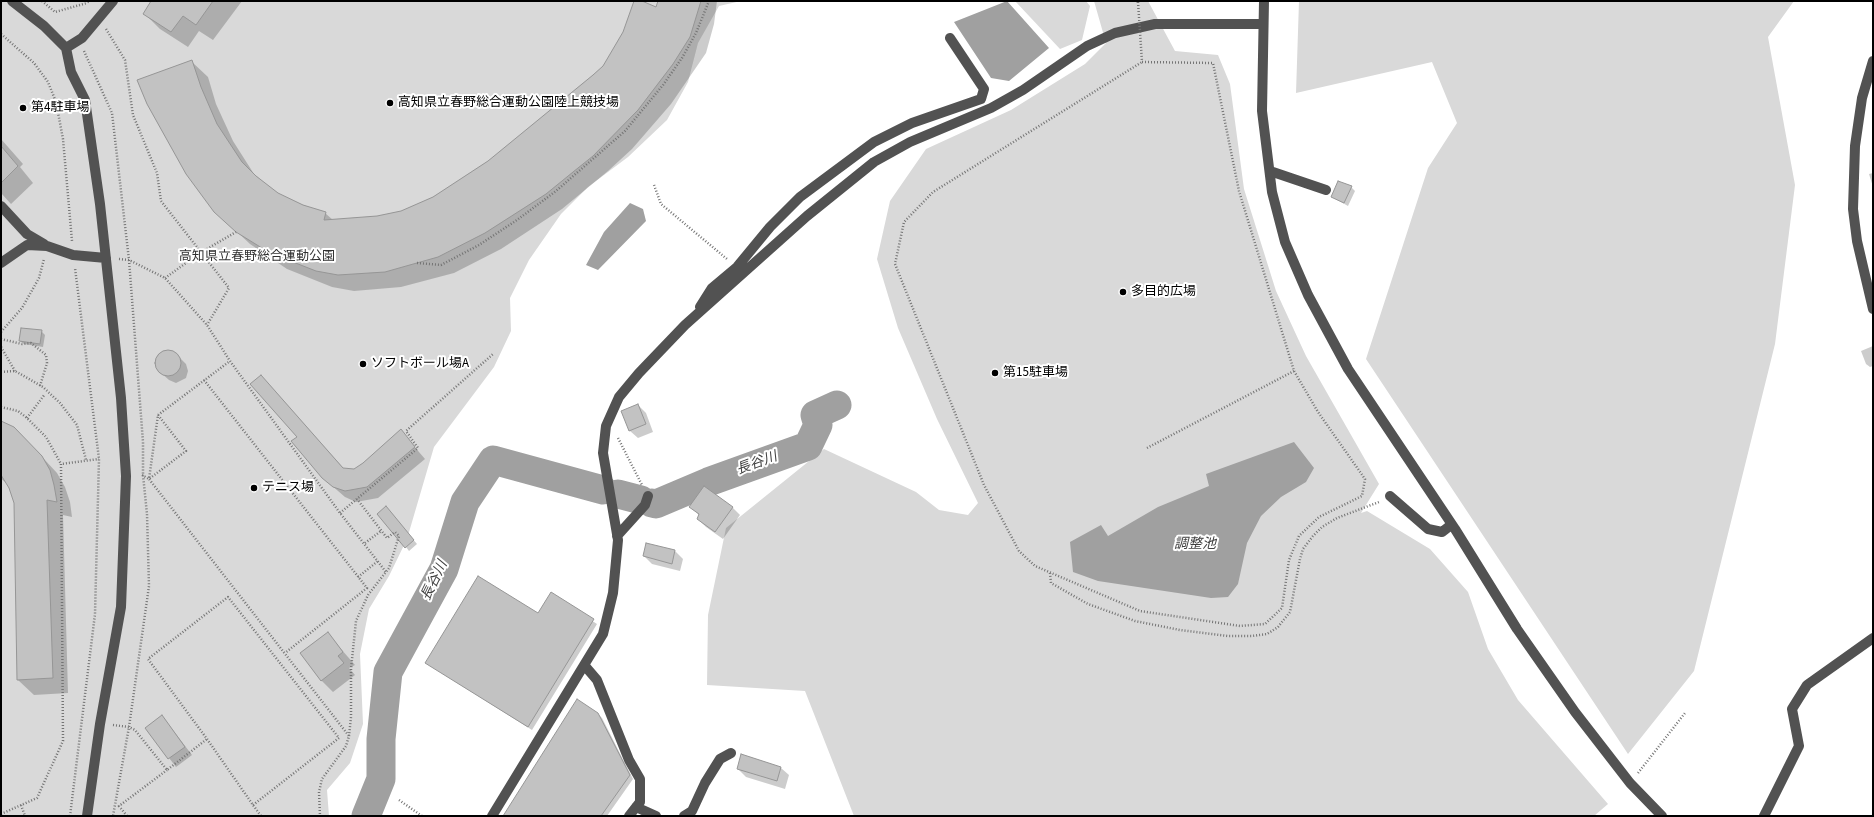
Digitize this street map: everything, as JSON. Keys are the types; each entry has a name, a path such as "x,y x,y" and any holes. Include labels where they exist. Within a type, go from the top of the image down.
{"street":[{"path":"12,1 44,26 66,48 72,72 85,100 100,204 121,398 126,476 120,607 100,724 87,816"},
{"path":"66,48 79,41 100,19 113,1"},
{"path":"1264,1 1262,111 1272,192 1285,242 1308,295 1348,369 1451,525 1521,636 1575,712 1630,783 1662,816"},
{"path":"492,816 585,666 603,634 612,600 618,536 603,453 606,426 619,397 639,373 693,318 807,216 874,162 910,142 990,108 1023,90 1087,46 1115,33 1155,24 1263,24"},
{"path":"693,318 712,288 737,267 770,227 800,197 874,142 912,123 981,99 984,89 950,38"},
{"path":"1873,61 1862,98 1855,146 1853,209 1857,241 1873,309"},
{"path":"1270,172 1326,190"},
{"path":"1,206 27,234 47,246 73,255 106,258"},
{"path":"1,263 24,246 47,246"},
{"path":"618,536 645,505 648,496"},
{"path":"1390,496 1428,529 1442,532 1451,525"},
{"path":"1764,816 1799,746 1792,709 1807,685 1873,638"},
{"path":"585,666 597,680 629,760 640,779 640,802 629,816"},
{"path":"684,816 692,811 705,783 720,759 731,753"},
{"path":"636,807 656,816"}],"path":[{"path":"42,1 55,12 87,3 89,1"},
{"path":"416,263 441,265 479,245 517,220 556,191 620,136 663,85 682,58 696,33 709,1"},
{"path":"1138,1 1142,62"},
{"path":"100,19 125,60 133,115 157,173 161,201 200,253 229,288 207,325"},
{"path":"1,34 34,63 48,82 56,102 63,139 73,255 99,459 94,614 70,816"},
{"path":"1142,62 1213,62 1239,191 1294,371 1318,412 1365,479 1362,496 1318,517 1300,536 1289,560 1282,608 1265,624 1240,626 1140,611 1035,566 1019,551 984,485 895,264 904,222 933,192 1142,62"},
{"path":"654,185 661,204 672,215 737,267"},
{"path":"165,278 200,253 236,232"},
{"path":"1,332 22,308 40,278 47,246"},
{"path":"106,258 129,260 165,278 207,325 230,361 340,513 386,572"},
{"path":"1,339 22,344 31,343 46,355 47,363 40,386"},
{"path":"1,347 15,372"},
{"path":"340,513 418,448 406,431 493,354"},
{"path":"149,479 158,415 230,361"},
{"path":"1147,448 1294,371"},
{"path":"1,372 15,372 40,386 60,403 78,425 86,460"},
{"path":"204,380 367,588 284,653"},
{"path":"27,418 45,394"},
{"path":"1,407 18,412 27,418 46,437 61,464 63,741 37,798 1,814"},
{"path":"149,479 186,451 158,415"},
{"path":"608,420 648,496"},
{"path":"61,464 99,459"},
{"path":"126,476 143,475 149,479 349,736"},
{"path":"1050,572 1051,583 1088,604 1135,621 1180,630 1228,636 1252,636 1267,634 1278,626 1290,612 1302,554 1313,536 1322,526 1337,518 1359,508 1376,504 1390,496"},
{"path":"320,816 319,792 322,779 346,746 349,736 351,717 351,669 356,622 368,595 389,568 399,536 395,532 387,538 356,499"},
{"path":"365,544 381,531"},
{"path":"358,577 378,561"},
{"path":"253,805 339,738 228,597 148,659 207,739 253,805 261,816"},
{"path":"1630,783 1685,713"},
{"path":"100,724 129,727 135,730 167,770"},
{"path":"127,816 119,806 207,739"},
{"path":"399,800 422,816"},
{"path":"21,805 25,816"}],"green space":[{"name":"高知県立春野総合運動公園","path":"1,1 741,1 719,6 698,43 688,82 667,120 628,157 588,187 561,214 529,260 510,298 511,331 494,367 434,447 407,539 389,576 369,609 360,654 363,724 350,763 327,790 329,816 1,816"},
{"path":"1015,1 1086,1 1090,6 1082,40 1060,49"},
{"path":"1094,1 1148,1 1175,51 1218,55 1230,84 1244,189 1276,291 1306,356 1379,484 1361,513 1367,511 1430,549 1468,592 1488,649 1518,700 1608,804 1594,816 854,816 805,691 707,685 708,615 726,528 824,449 916,492 939,510 968,515 978,503 937,419 898,328 877,259 890,201 926,149 1011,110 1085,64 1106,43"},
{"path":"1299,1 1794,1 1768,37 1795,185 1775,344 1694,671 1628,754 1366,359 1428,168 1457,123 1432,62 1296,93"}],"water":[{"path":"1007,1 1049,48 1009,81 991,78 954,22"},
{"path":"630,203 643,209 646,221 598,270 586,265 604,232"},
{"name":"調整池","path":"1294,442 1314,468 1306,482 1281,497 1261,516 1247,543 1238,584 1228,597 1211,598 1098,581 1073,572 1070,542 1101,525 1108,536 1158,507 1209,486 1206,474"}],"building":[{"path":"151,1 213,1 196,25 183,16 171,32 143,14"},
{"path":"634,1 642,1 656,7 658,1 701,1 690,37 673,64 638,110 593,156 546,194 485,233 438,257 385,272 338,275 316,271 270,253 236,232 214,212 186,174 147,104 137,80 192,60 201,87 217,124 242,162 256,176 278,193 303,205 326,212 324,220 377,216 401,211 433,197 488,161 593,75 603,66 623,32"},
{"path":"1,146 18,166 1,183"},
{"path":"1338,181 1352,186 1344,203 1331,197"},
{"path":"21,328 42,330 40,344 19,341"},
{"path":"168,350 177,354 181,363 177,372 168,376 159,372 155,363 159,354"},
{"path":"261,375 343,468 354,469 363,463 401,429 415,447 367,487 345,491 333,487 322,478 291,441 297,437 250,384"},
{"path":"638,404 646,424 629,431 621,411"},
{"path":"1,421 14,427 42,456 50,470 54,485 57,502 47,500 53,678 17,680 14,503 9,488 1,475"},
{"path":"704,486 733,507 715,532 697,519 699,514 689,507"},
{"path":"386,506 414,540 405,548 377,514"},
{"path":"646,543 675,550 672,564 643,556"},
{"path":"478,576 538,613 551,592 594,619 528,727 425,663"},
{"path":"328,632 343,652 338,656 344,663 321,681 300,653"},
{"path":"577,699 598,713 630,775 601,816 503,816"},
{"path":"162,715 185,747 168,759 145,728"},
{"path":"741,754 781,767 777,781 737,769"}],"waterway":[{"name":"長谷川","path":"652,503 656,504 708,482 808,446 818,425 815,415 837,405"},
{"name":"長谷川","path":"366,816 381,779 381,739 388,672 444,569 465,502 493,460 603,490"},
{"name":"長谷川","path":"618,494 641,500"}],"place":[{"name":"高知県立春野総合運動公園陸上競技場","path":"390,103"},
{"name":"第4駐車場","path":"23,108"},
{"name":"多目的広場","path":"1123,292"},
{"name":"ソフトボール場A","path":"363,364"},
{"name":"第15駐車場","path":"995,373"},
{"name":"テニス場","path":"254,488"}]}
